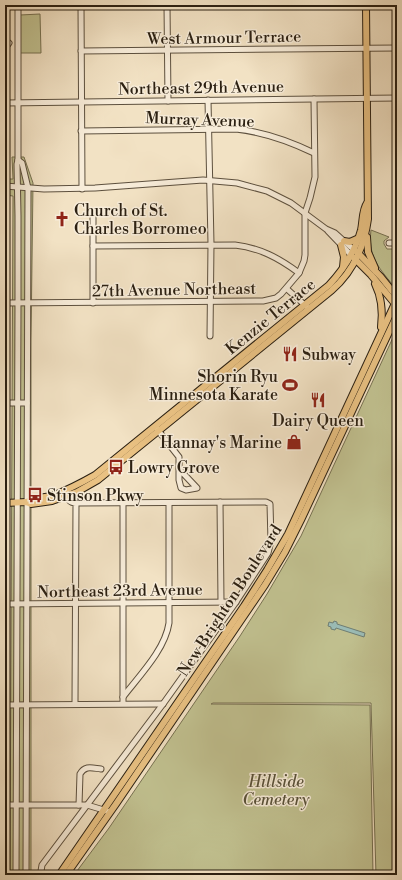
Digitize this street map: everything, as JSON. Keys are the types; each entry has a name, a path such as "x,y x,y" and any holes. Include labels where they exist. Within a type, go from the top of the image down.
{"main road":[{"path":"366,5 367,202 369,206 367,231 368,252 380,278 396,301"},
{"path":"355,255 364,207 367,202"},
{"path":"355,255 367,231"},
{"path":"343,269 343,243 359,238"},
{"path":"355,255 371,275 396,301"},
{"path":"355,255 380,278"},
{"name":"Kenzie Terrace","path":"307,307 329,285 355,255"},
{"name":"Kenzie Terrace","path":"5,503 41,503 98,480 157,429 307,307 341,282 355,255"},
{"path":"371,275 381,301 382,312 380,334"},
{"name":"New Brighton Boulevard","path":"66,875 267,570 288,534 396,301"},
{"name":"New Brighton Boulevard","path":"59,875 108,811 244,618 285,552 397,315"},
{"path":"390,329 397,324"}],"street":[{"path":"16,875 18,604 18,5"},
{"path":"81,5 82,189"},
{"path":"166,5 168,101"},
{"path":"5,48 9,43"},
{"name":"West Armour Terrace","path":"82,52 397,48"},
{"name":"Northeast 29th Avenue","path":"5,103 397,98"},
{"path":"307,307 287,289 302,267 305,254 305,212 310,198 314,177 314,99"},
{"path":"208,100 211,244 210,336"},
{"name":"Murray Avenue","path":"81,131 236,129 255,131 285,140 314,154"},
{"path":"18,160 22,163 28,188 26,875"},
{"path":"5,186 82,189 195,180 238,183 262,190 281,198 305,212 326,229 335,233 355,255"},
{"path":"92,303 93,218"},
{"path":"390,243 397,243"},
{"path":"93,246 235,245 257,249 277,258 299,272"},
{"name":"27th Avenue Northeast","path":"5,303 269,300 287,289"},
{"path":"5,403 27,403"},
{"path":"157,429 179,457 179,469"},
{"path":"66,493 74,503 75,703"},
{"path":"74,503 220,502 221,602"},
{"name":"New Brighton Boulevard","path":"41,871 42,865 236,602 268,553 270,547 269,502 220,502"},
{"path":"123,503 123,700"},
{"path":"123,700 162,646 169,623 169,503"},
{"name":"Northeast 23rd Avenue","path":"5,604 236,602"},
{"path":"5,705 123,700 162,704"},
{"path":"79,805 80,774 88,767 100,769"},
{"path":"5,805 87,804 108,811"}],"green space":[{"path":"40,14 41,53 20,53 20,15"},
{"path":"12,157 24,157 33,183 31,339 31,875 10,875 13,196 5,195 5,179 13,179"},
{"path":"371,230 389,237 384,241 387,249 393,249 397,245 397,285 393,285 382,272 375,260 372,253 370,239"},
{"name":"Hillside Cemetery","path":"396,331 397,875 376,875 371,703 213,703 211,704 370,705 373,875 74,875 109,828 267,594 301,536"}],"water":[{"path":"334,621 337,622 337,624 365,633 364,637 336,628 335,630 331,629 331,627 328,626 329,622 333,623"}],"place":[{"name":"Church of St. Charles Borromeo","path":"62,219"},
{"name":"Subway","path":"290,354"},
{"name":"Shorin Ryu Minnesota Karate","path":"290,385"},
{"name":"Dairy Queen","path":"318,400"},
{"name":"Hannay's Marine","path":"294,442"},
{"name":"Lowry Grove","path":"116,467"},
{"name":"Stinson Pkwy","path":"35,495"}]}
